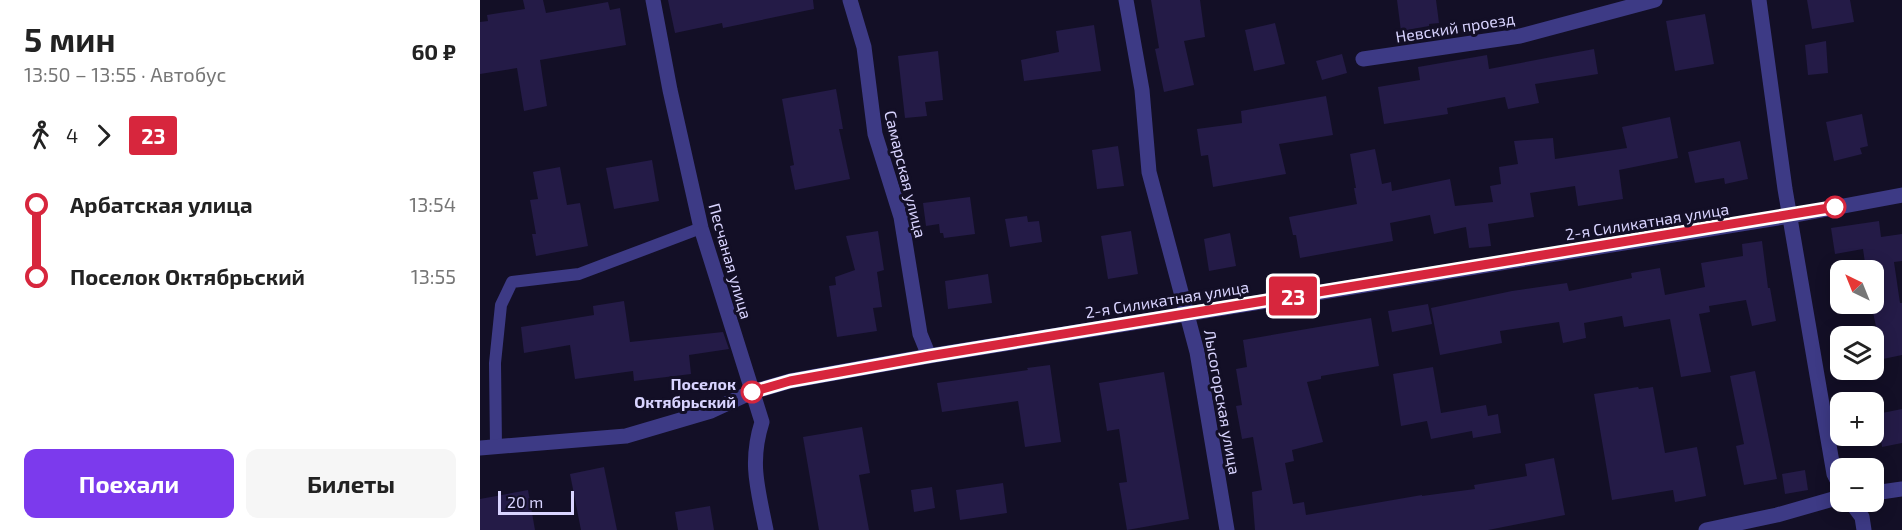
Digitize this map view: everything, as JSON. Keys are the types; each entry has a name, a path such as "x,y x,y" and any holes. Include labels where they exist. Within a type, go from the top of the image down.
{"street":[{"name":"Песчаная улица","path":"653,0 670,90 701,228 762,422 756,442 754,465 766,530"},
{"name":"Самарская улица","path":"850,0 864,47 874,134 901,217 920,334 929,356"},
{"name":"Лысогорская улица","path":"1126,0 1142,90 1149,172 1197,352 1227,530"},
{"name":"Невский проезд","path":"1364,59 1520,36 1655,0"},
{"path":"1759,0 1790,216 1831,458"},
{"name":"2-я Силикатная улица","path":"480,448 626,436 711,411 752,392 790,381 1187,313 1790,216 1902,195"},
{"path":"1884,492 1902,489"},
{"path":"1707,530 1777,515 1830,500"},
{"path":"1858,512 1862,517 1864,530"}],"lane":[{"path":"496,447 495,363 501,305 512,282 579,274 701,228"}],"building":[{"path":"523,0 543,0 546,13 608,2 610,10 620,8 626,45 540,60 547,106 524,111 517,68 480,74 480,22 488,21 487,15 525,9"},
{"path":"668,0 813,0 814,9 723,28 722,23 675,33"},
{"path":"1151,0 1200,0 1205,37 1184,41 1194,85 1164,92 1155,49 1159,48"},
{"path":"1397,0 1436,0 1439,23 1401,31"},
{"path":"1807,0 1850,0 1854,22 1812,29"},
{"path":"1705,14 1714,64 1675,71 1666,21"},
{"path":"1275,23 1285,64 1254,71 1245,30"},
{"path":"1094,25 1101,71 1024,81 1021,60 1059,52 1056,31"},
{"path":"1826,41 1828,73 1808,75 1805,45"},
{"path":"1594,49 1598,74 1535,84 1539,103 1508,109 1505,97 1447,108 1448,114 1384,124 1378,87 1420,80 1418,67 1487,55 1489,69"},
{"path":"938,51 943,100 925,102 927,116 905,118 898,56"},
{"path":"1342,54 1347,73 1322,80 1316,61"},
{"path":"836,89 843,129 839,129 850,179 795,190 790,166 794,165 782,99"},
{"path":"1326,96 1333,135 1279,144 1286,174 1213,187 1208,155 1201,156 1197,129 1242,123 1241,111"},
{"path":"1862,114 1868,146 1860,148 1862,154 1834,161 1826,122"},
{"path":"1670,117 1678,158 1619,170 1623,199 1578,206 1575,186 1530,193 1534,217 1488,224 1491,246 1469,248 1466,227 1434,234 1430,215 1390,223 1393,241 1300,258 1296,235 1293,235 1289,217 1357,204 1350,154 1375,149 1382,184 1391,182 1392,191 1450,179 1455,206 1493,202 1490,186 1501,184 1499,167 1518,164 1514,141 1553,138 1555,159 1627,148 1622,127"},
{"path":"1740,141 1748,179 1725,184 1724,178 1695,183 1688,152"},
{"path":"1118,146 1124,186 1097,189 1092,150"},
{"path":"652,160 659,201 614,209 606,168"},
{"path":"560,167 567,205 580,203 588,246 536,256 532,234 536,234 530,200 538,199 533,172"},
{"path":"970,197 975,234 944,238 943,233 940,233 939,224 926,226 923,203"},
{"path":"1027,216 1028,222 1039,221 1042,242 1010,247 1005,219"},
{"path":"1879,221 1881,237 1902,234 1902,261 1894,262 1900,303 1902,303 1902,355 1884,359 1884,326 1876,326 1873,314 1884,314 1884,260 1865,260 1863,249 1835,254 1831,228"},
{"path":"878,231 884,270 877,272 882,307 873,308 877,331 837,337 829,286 836,285 835,277 855,270 846,236"},
{"path":"1131,231 1138,274 1108,279 1101,236"},
{"path":"1230,233 1236,266 1209,271 1204,239"},
{"path":"1762,241 1768,288 1770,288 1776,321 1752,326 1746,300 1709,306 1710,312 1699,314 1711,372 1681,377 1670,319 1624,327 1622,316 1584,323 1586,338 1563,343 1559,322 1500,331 1502,343 1440,355 1431,308 1512,291 1567,283 1569,291 1632,278 1631,273 1660,268 1665,295 1705,287 1701,263 1743,256 1742,244"},
{"path":"988,274 992,303 948,309 945,281"},
{"path":"624,301 630,342 723,332 729,349 689,355 691,374 634,381 633,371 575,379 570,345 524,353 521,327 594,315 593,306"},
{"path":"1428,304 1432,324 1392,332 1388,311"},
{"path":"1371,318 1379,366 1321,376 1321,379 1307,382 1323,442 1292,450 1294,461 1285,463 1293,504 1304,502 1306,515 1422,495 1475,489 1474,485 1527,476 1525,464 1554,458 1565,515 1488,530 1255,530 1252,492 1262,490 1253,437 1242,439 1236,406 1242,405 1236,369 1247,367 1243,340"},
{"path":"1050,365 1061,442 1025,447 1018,401 942,412 937,383"},
{"path":"1433,367 1441,413 1486,405 1488,416 1498,414 1501,433 1473,438 1472,431 1431,439 1427,421 1401,426 1393,374"},
{"path":"1755,371 1777,479 1744,485 1736,446 1744,444 1730,376"},
{"path":"1164,372 1189,519 1127,530 1119,483 1127,482 1119,429 1107,431 1099,383"},
{"path":"1638,387 1639,389 1653,387 1665,453 1697,447 1706,496 1675,502 1673,490 1612,500 1594,394"},
{"path":"1902,409 1902,443 1882,447 1884,446 1884,413"},
{"path":"862,427 870,473 859,475 869,530 819,530 803,437"},
{"path":"604,467 617,530 581,530 570,474"},
{"path":"1805,470 1808,490 1785,494 1782,474"},
{"path":"1003,483 1007,513 960,520 956,490"},
{"path":"932,487 935,508 914,512 911,490"},
{"path":"528,490 535,530 480,530 480,499"},
{"path":"710,506 714,530 678,530 675,512"}],"bus line":[{"name":"23","path":"752,392 790,381 929,356 1835,207"}],"place":[{"name":"Поселок Октябрьский","path":"752,392"}]}
